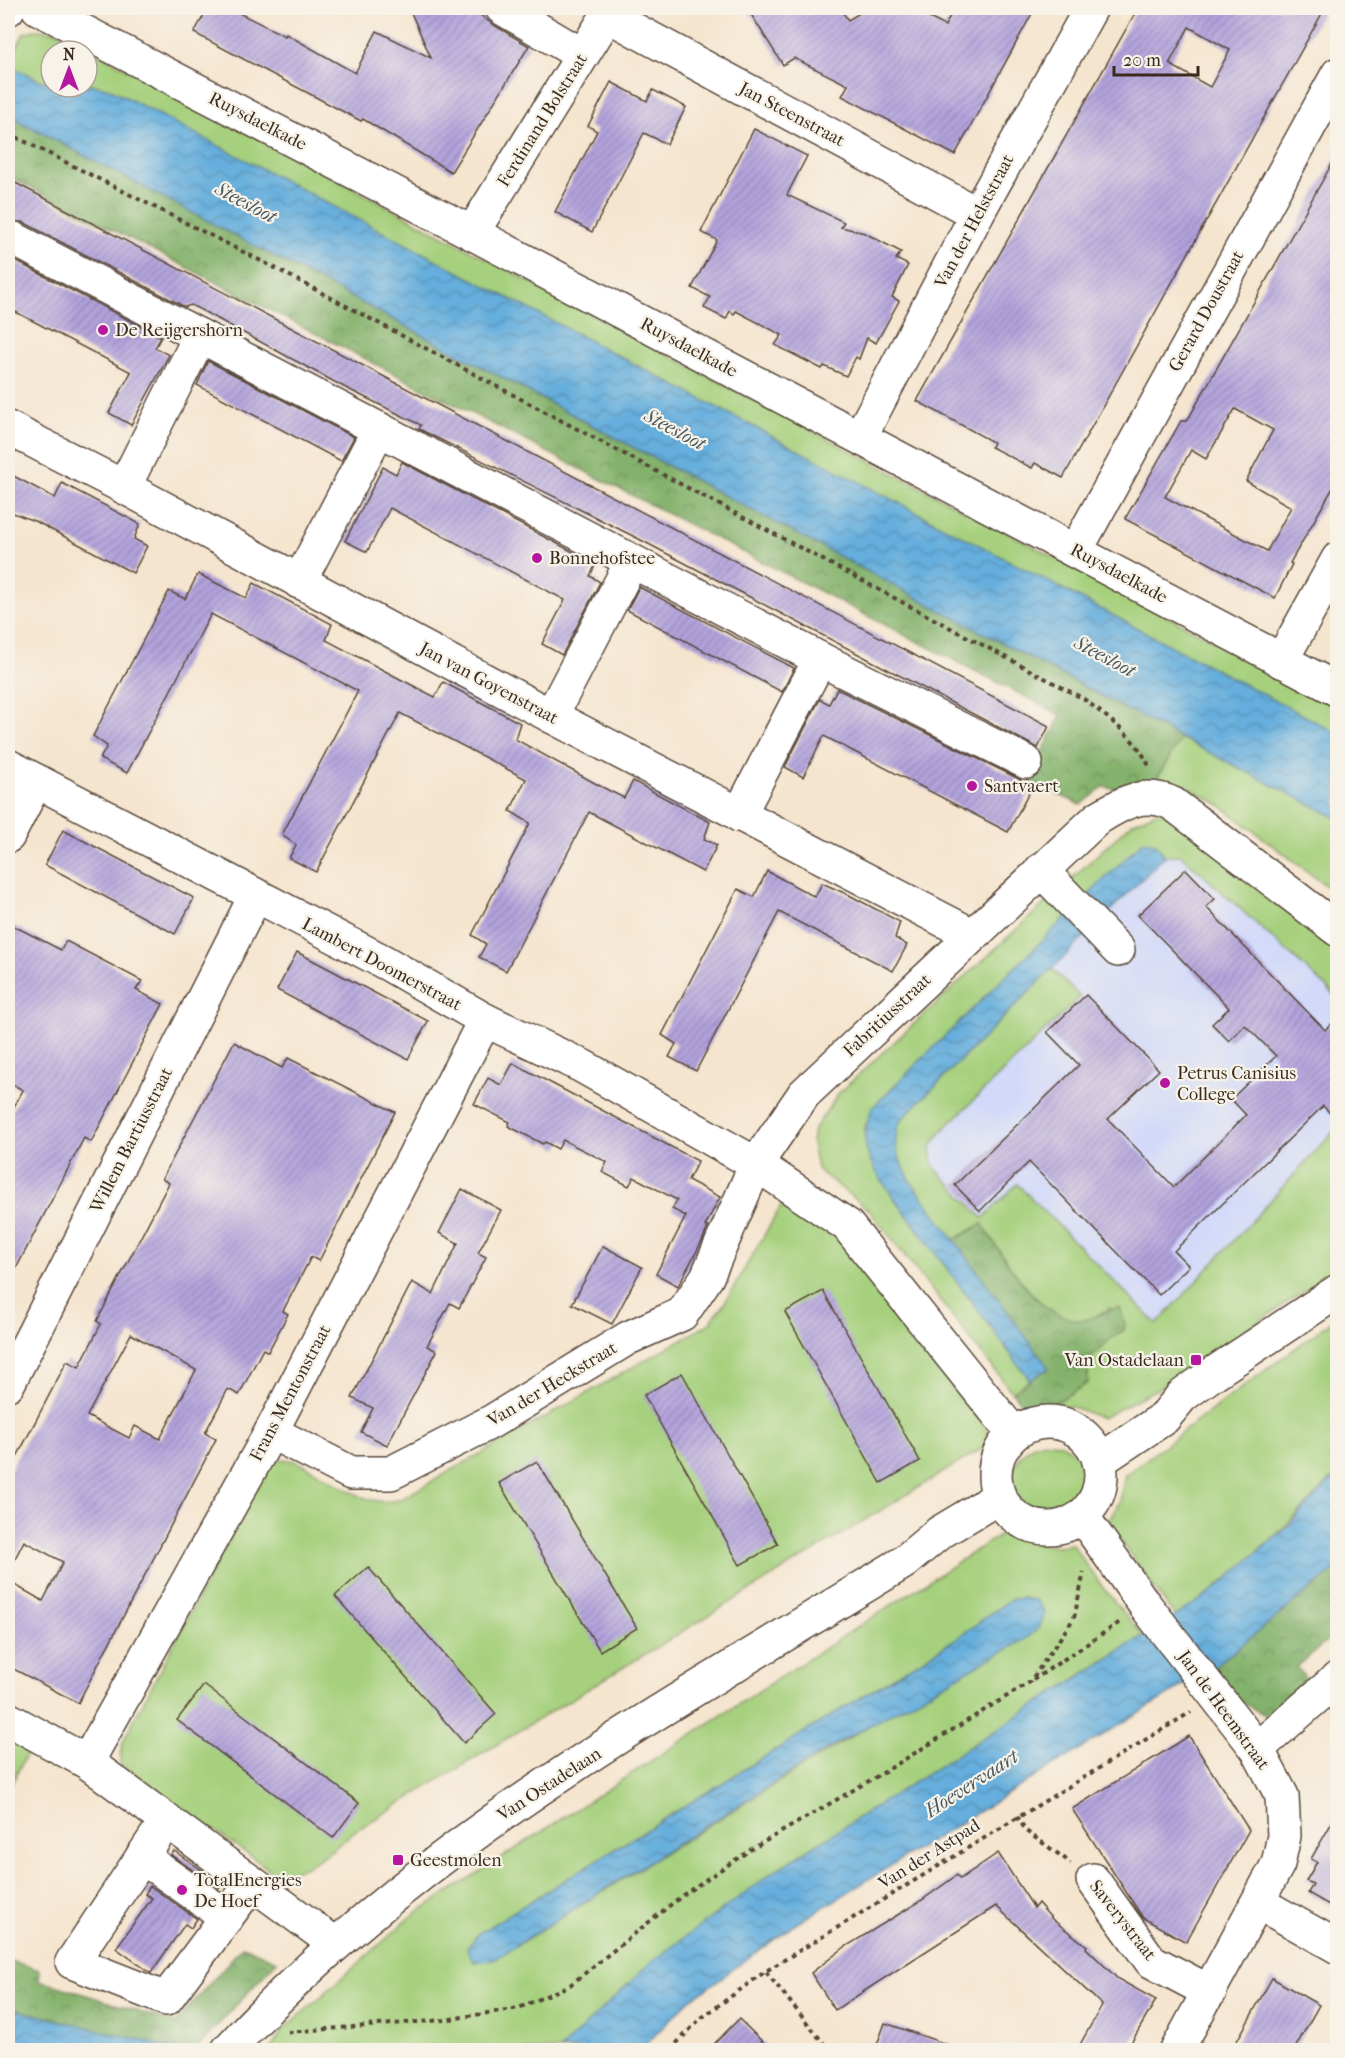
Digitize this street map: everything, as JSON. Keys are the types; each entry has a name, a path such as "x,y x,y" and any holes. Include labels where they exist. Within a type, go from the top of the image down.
{"street":[{"name":"Ruysdaelkade","path":"38,8 472,233 1338,690"},
{"path":"502,8 582,55"},
{"name":"Van der Helststraat","path":"860,437 977,214 1092,8"},
{"name":"Ferdinand Bolstraat","path":"472,233 609,11"},
{"name":"Jan Steenstraat","path":"609,11 977,214"},
{"name":"Gerard Doustraat","path":"1076,550 1338,74"},
{"path":"15,239 820,659 1026,762"},
{"path":"124,488 200,336"},
{"name":"Jan van Goyenstraat","path":"8,428 739,815 972,935"},
{"path":"299,582 379,429"},
{"path":"1281,661 1338,559"},
{"path":"551,716 632,561"},
{"path":"739,815 820,659"},
{"name":"Lambert Doomerstraat","path":"8,766 255,897 386,963 485,1020 582,1066 756,1164"},
{"path":"8,836 36,782"},
{"name":"Fabritiusstraat","path":"756,1164 804,1094 1098,818 1120,804 1146,797 1163,799"},
{"path":"1163,799 1173,804 1338,930"},
{"path":"1041,870 1109,940"},
{"name":"Willem Bartiusstraat","path":"8,1384 255,897"},
{"name":"Frans Mentonstraat","path":"87,1762 271,1432 485,1020"},
{"path":"756,1164 847,1225 1014,1434"},
{"name":"Van der Heckstraat","path":"271,1432 351,1473 391,1473 491,1422 628,1338 682,1314 707,1277 756,1164"},
{"path":"1094,1451 1151,1402 1182,1396 1338,1291"},
{"path":"1044,1422 1061,1424 1076,1430 1094,1451 1101,1482 1095,1501 1091,1529 1065,1526 1046,1529 1026,1524 1005,1505 995,1480 996,1463 1003,1447 1014,1434 1028,1426 1044,1422"},
{"name":"Van Ostadelaan","path":"236,2042 334,1943 516,1802 904,1562 939,1533 1005,1505"},
{"name":"Jan de Heemstraat","path":"1091,1529 1153,1615 1257,1749 1282,1796 1284,1836 1278,1864 1177,2050"},
{"path":"1257,1749 1338,1678"},
{"path":"8,1719 87,1762 334,1943"},
{"path":"166,1820 72,1962 166,1999 252,1883"},
{"path":"142,1857 227,1917"},
{"name":"Saverystraat","path":"1093,1880 1151,1961 1210,1992"},
{"path":"1258,1903 1338,1947"}],"path":[{"path":"8,133 274,268 1084,699 1118,726 1138,748 1146,759 1163,799"},
{"path":"1030,1682 1074,1618 1091,1529"},
{"path":"236,2042 444,2020 519,2008 570,1984 683,1895 750,1850 881,1774 1030,1682 1153,1615"},
{"name":"Van der Astpad","path":"669,2050 700,2019 766,1971 1017,1816 1208,1687"},
{"name":"Saverystraat","path":"1017,1816 1026,1831 1093,1880"},
{"path":"766,1971 829,2050"}],"shaded area":[{"name":"Petrus Canisius College","path":"1181,854 1337,997 1337,1128 1157,1324 1017,1184 983,1218 932,1166 931,1147 942,1131 1080,996 1052,969 1165,856"}],"green space":[{"path":"35,30 56,31 71,39 39,39 39,80 8,65 24,33"},
{"path":"99,54 736,391 1337,705 1337,733 112,90 99,86"},
{"path":"8,115 1181,738 1154,783 1127,790 1103,787 1081,805 1028,780 1061,715 8,176"},
{"path":"1181,738 1337,818 1337,894 1217,803 1186,786 1154,783"},
{"path":"1156,812 1168,812 1337,939 1337,997 1181,855 1165,856 1155,843 865,1125 868,1154 881,1180 1030,1380 1012,1392 868,1209 817,1169 812,1143 814,1129 839,1093 1132,823"},
{"path":"1052,969 1080,997 942,1131 931,1147 933,1166 983,1218 1017,1184 1157,1324 1337,1128 1337,1269 1168,1383 1102,1418 1072,1407 1049,1406 1088,1383 1088,1361 1110,1339 1124,1330 1110,1308 1084,1320 1068,1319 1053,1312 1025,1286 982,1224 954,1240 908,1177 900,1163 894,1138 901,1120"},
{"path":"784,1201 848,1238 983,1419 993,1442 355,1831 319,1859 301,1868 277,1875 120,1764 122,1745 127,1733 271,1459 295,1461 360,1496 387,1502 401,1499 709,1324 724,1304"},
{"path":"982,1224 1022,1284 1048,1309 1063,1316 1085,1320 1120,1308 1125,1325 1124,1330 1110,1339 1088,1361 1088,1383 1049,1406 1027,1411 1012,1392 1048,1368 954,1240"},
{"path":"1337,1317 1337,1473 1260,1550 1176,1618 1111,1528 1109,1520 1120,1501 1125,1475"},
{"path":"1056,1442 1075,1452 1083,1464 1085,1478 1083,1492 1075,1504 1063,1512 1042,1514 1023,1504 1015,1492 1013,1471 1023,1452 1035,1444"},
{"path":"1009,1529 1039,1544 1055,1546 1072,1544 1104,1589 1143,1636 776,1870 650,1963 560,2050 271,2050 281,2032 413,1915","holes":["1022,1598 899,1707 493,1960 467,1948 479,1933 954,1640 1010,1600"]},
{"path":"1337,1568 1337,1632 1297,1667 1311,1686 1265,1715 1239,1701 1214,1667"},
{"path":"8,1735 30,1747 8,1791"},
{"path":"243,1946 277,1961 195,2050 180,2050 8,2008 8,1960 40,1970 39,1980 175,2023"}],"water":[{"name":"Steesloot","path":"8,65 39,80 39,99 99,99 99,86 112,90 1337,733 1337,818 1181,738 8,115"},
{"path":"1143,841 1155,843 1165,856 901,1120 896,1137 897,1153 912,1183 1049,1368 1030,1380 881,1180 866,1146 868,1119 872,1108"},
{"name":"Hoevervaart","path":"1337,1474 1337,1568 1214,1667 796,1924 689,2001 640,2050 560,2050 650,1963 776,1870 1208,1595 1287,1527"},
{"path":"1022,1598 1036,1600 1044,1611 1041,1624 1024,1640 834,1745 493,1960 474,1962 467,1949 479,1933 954,1640 1010,1600"},
{"path":"8,2008 180,2050 8,2050"}],"building":[{"path":"208,8 229,8 285,36 286,34 355,73 377,31 431,58 409,8 471,8 492,24 529,46 451,172 363,119 361,121 194,33"},
{"path":"747,8 840,8 848,20 868,8 910,8 945,26 954,8 1035,8 955,155 842,96 848,85 794,58 783,65"},
{"path":"1138,8 1325,8 1063,478 1035,463 1032,468 991,447 993,442 917,401","holes":["1189,27 1230,50 1210,87 1169,64"]},
{"path":"611,82 647,101 653,90 686,107 667,144 644,133 592,232 555,212 597,131 588,126"},
{"path":"754,129 807,156 787,195 844,222 841,227 865,233 901,252 896,259 908,265 892,297 899,301 876,343 867,338 859,359 856,357 846,376 824,366 822,369 775,345 782,335 736,311 734,314 730,311 726,319 704,308 710,297 692,288 717,240 701,232"},
{"path":"1338,153 1338,479 1290,563 1292,564 1275,598 1125,519 1181,421 1187,421","holes":["1235,409 1273,430 1246,481 1291,507 1267,551 1165,497 1191,450 1206,459"]},
{"path":"8,179 1049,726 1038,748 637,538 419,429 421,425 344,387 203,311 191,305 185,307 23,222 8,222"},
{"path":"8,257 161,337 155,348 169,355 131,425 109,413 131,372 8,308"},
{"path":"208,361 354,437 341,461 197,385"},
{"path":"402,462 596,564 590,576 600,582 562,655 542,644 565,600 390,508 367,552 345,541 383,467 396,474"},
{"path":"8,473 55,498 62,483 140,524 134,539 147,546 133,573 37,522 8,511"},
{"path":"198,574 246,598 254,583 332,624 326,640 435,697 443,682 520,723 515,739 602,787 624,798 633,781 710,822 704,839 717,845 703,872 589,812 506,971 479,957 486,944 472,935 530,823 510,811 526,779 400,713 316,872 289,858 296,845 282,835 358,691 211,614 127,773 100,759 107,746 93,736 169,591 185,599"},
{"path":"639,587 794,668 782,692 627,610"},
{"path":"837,689 1021,780 1020,783 1031,789 1008,832 824,736 803,777 785,767 820,699 829,704"},
{"path":"63,830 194,898 175,934 45,865"},
{"path":"1186,869 1215,899 1206,907 1325,1030 1338,1018 1338,1121 1323,1106 1174,1251 1189,1266 1159,1295 1029,1162 980,1211 955,1185 1079,1065 1047,1032 1086,995 1159,1070 1108,1119 1174,1187 1246,1115 1231,1099 1276,1056 1245,1025 1229,1041 1212,1024 1229,1008 1138,915"},
{"path":"767,871 815,897 822,883 851,896 900,922 895,938 907,945 893,971 779,912 696,1071 669,1057 676,1044 662,1035 738,889 754,897"},
{"path":"8,923 61,950 66,941 142,981 136,990 163,1004 91,1142 84,1138 8,1284 8,1118 23,1090 8,1082"},
{"path":"297,952 428,1021 408,1059 277,990"},
{"path":"234,1042 282,1068 288,1058 395,1112 319,1261 311,1257 283,1311 288,1314 268,1352 263,1349 239,1395 228,1389 205,1433 216,1439 78,1703 8,1666 8,1581 43,1601 63,1562 24,1541 8,1572 8,1474 67,1361 79,1367 101,1324 97,1321 169,1183 162,1179","holes":["131,1334 196,1370 160,1439 135,1426 129,1438 87,1416"]},
{"path":"513,1063 698,1161 688,1180 720,1197 705,1226 708,1227 702,1241 678,1286 656,1274 686,1216 672,1209 677,1200 634,1177 629,1186 602,1172 607,1162 563,1140 558,1149 545,1142 543,1144 508,1126 510,1122 474,1104 488,1078 501,1085"},
{"path":"462,1189 501,1210 478,1253 486,1257 459,1308 450,1303 427,1346 437,1351 387,1445 361,1432 373,1408 352,1398 412,1282 433,1294 458,1243 439,1233"},
{"path":"603,1246 642,1267 612,1324 572,1304"},
{"path":"823,1291 920,1461 881,1483 785,1312"},
{"path":"682,1373 778,1544 740,1565 644,1395"},
{"path":"537,1461 637,1628 600,1651 499,1483"},
{"path":"368,1567 496,1714 464,1743 335,1596"},
{"path":"204,1685 359,1803 333,1838 177,1720"},
{"path":"1189,1736 1249,1830 1186,1942 1143,1918 1072,1809"},
{"path":"1338,1812 1338,1910 1308,1893 1313,1884 1306,1881 1317,1862 1311,1859"},
{"path":"174,1851 222,1884 219,1888 171,1855"},
{"path":"998,1853 1034,1908 1038,1903 1053,1920 1087,1946 1086,1948 1118,1979 1156,2000 1127,2050 1077,2050 1102,2005 996,1906 835,2010 811,1973 845,1947 922,1900 957,1875 960,1879"},
{"path":"150,1886 197,1919 191,1928 185,1924 151,1973 116,1948 152,1898 145,1894"},
{"path":"1272,1978 1319,2005 1294,2050 1232,2050"},
{"path":"739,2019 771,2050 708,2050"},
{"path":"885,2023 955,2047 955,2050 875,2050"}],"place":[{"name":"De Reijgershorn","path":"103,330"},
{"name":"Bonnehofstee","path":"537,558"},
{"name":"Santvaert","path":"972,786"},
{"name":"Petrus Canisius College","path":"1165,1083"},
{"name":"Van Ostadelaan","path":"1196,1360"},
{"name":"Geestmolen","path":"398,1860"},
{"name":"TotalEnergies De Hoef","path":"182,1890"}]}
